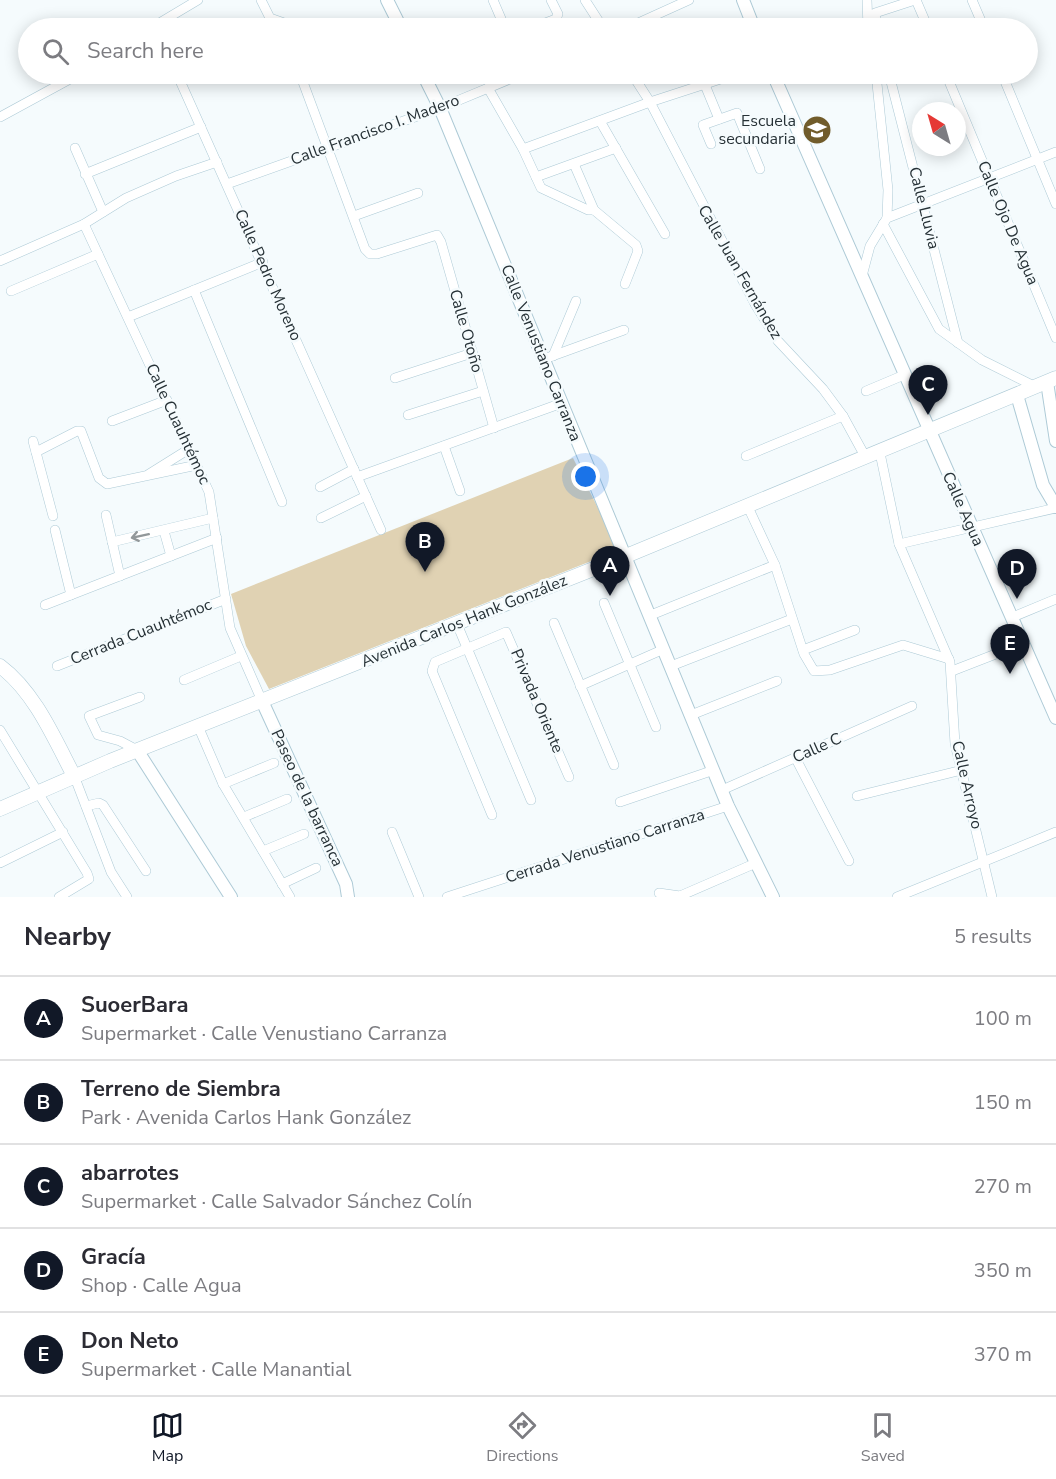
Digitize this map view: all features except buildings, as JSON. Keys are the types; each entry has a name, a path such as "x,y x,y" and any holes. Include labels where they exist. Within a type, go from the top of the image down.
{"main road":[{"name":"Avenida Carlos Hank González","path":"0,809 137,750 748,507 1046,382"},
{"path":"0,667 10,674 41,715 75,778"}],"street":[{"path":"170,18 198,0"},
{"path":"261,0 270,18"},
{"path":"387,0 396,18"},
{"path":"493,0 501,18"},
{"path":"551,0 558,14 556,18"},
{"path":"585,0 597,18"},
{"path":"645,18 671,4 689,0"},
{"path":"743,0 750,18"},
{"path":"867,0 868,18"},
{"path":"876,18 875,13 889,4 915,0 923,18"},
{"path":"972,0 980,18"},
{"path":"0,117 61,84"},
{"name":"Calle Pedro Moreno","path":"182,84 381,530"},
{"path":"304,84 354,216 418,193"},
{"name":"Calle Venustiano Carranza","path":"428,84 549,357 562,403 728,806 773,897"},
{"name":"Calle Francisco I. Madero","path":"227,184 440,108 498,84"},
{"name":"Calle Juan Fernández","path":"638,84 650,102 717,236 766,322 778,341 823,389 843,416 866,458"},
{"name":"Calle Agua","path":"777,84 1056,718"},
{"path":"862,276 870,246 885,221 888,190 877,84"},
{"name":"Calle Lluvia","path":"893,84 958,343"},
{"name":"Calle Ojo De Agua","path":"950,84 1056,338"},
{"path":"1006,84 1056,204"},
{"path":"523,149 650,102 705,85 719,119"},
{"path":"488,88 523,149 541,188 588,210 594,210"},
{"path":"711,144 703,124 737,113 760,169"},
{"path":"600,121 665,234"},
{"path":"85,174 201,127"},
{"path":"75,148 103,212"},
{"path":"536,177 616,148"},
{"path":"885,221 988,176 1056,152"},
{"path":"0,261 84,225 126,198 176,176 217,162"},
{"path":"574,164 594,210 636,245 638,251 625,284"},
{"name":"Calle Otoño","path":"354,216 369,254 437,236 441,242 494,428"},
{"path":"885,221 939,329 982,360 1046,382 1056,441"},
{"name":"Calle Cuauhtémoc","path":"84,225 209,492 230,628 262,701"},
{"path":"11,291 98,254"},
{"path":"128,317 263,262"},
{"path":"194,290 282,502"},
{"path":"549,357 576,301"},
{"path":"549,357 624,330"},
{"path":"395,378 472,353"},
{"path":"866,391 904,375"},
{"path":"408,415 483,391"},
{"path":"899,544 1056,507 1043,486 1017,395"},
{"path":"112,421 167,400"},
{"path":"320,487 356,473 444,446 562,403"},
{"path":"746,456 843,416"},
{"path":"36,452 77,430 81,431 101,482 107,484 196,465"},
{"path":"33,441 53,516"},
{"path":"444,446 460,491"},
{"path":"147,475 189,449"},
{"path":"880,453 899,544 949,659 952,671 1024,643"},
{"path":"321,518 366,496"},
{"path":"748,507 776,565 803,650 814,671 830,670 903,645 949,659"},
{"path":"106,515 120,576"},
{"path":"112,542 213,518"},
{"path":"55,530 71,594"},
{"path":"164,531 171,556"},
{"path":"45,605 217,538"},
{"path":"651,615 776,565"},
{"name":"Cerrada Cuauhtémoc","path":"57,666 226,599"},
{"path":"1013,617 1056,599"},
{"path":"604,603 656,727"},
{"path":"671,666 792,619"},
{"path":"554,623 614,765"},
{"path":"457,624 531,800"},
{"path":"803,650 855,630"},
{"name":"Privada Oriente","path":"467,649 501,632 509,636 569,777"},
{"path":"467,649 435,662 432,666 492,815"},
{"path":"580,686 664,650"},
{"path":"184,680 241,656"},
{"name":"Calle Arroyo","path":"952,671 955,744 992,897"},
{"path":"691,715 777,681"},
{"path":"140,697 89,716 98,735 120,741 137,750 231,897"},
{"name":"Paseo de la barranca","path":"262,701 346,884 348,897"},
{"name":"Calle C","path":"722,790 912,706"},
{"path":"198,726 223,784 291,897"},
{"path":"0,730 40,793 89,879 59,897"},
{"path":"795,757 849,861"},
{"path":"223,784 274,763"},
{"path":"620,802 714,770"},
{"path":"858,796 962,770"},
{"path":"75,778 111,872 127,897"},
{"path":"244,817 287,799"},
{"path":"86,806 99,803 103,805 146,871"},
{"name":"Cerrada Venustiano Carranza","path":"447,897 728,806"},
{"path":"0,863 63,832"},
{"path":"392,832 419,897"},
{"path":"897,897 1056,832"},
{"path":"263,852 304,834"},
{"path":"659,893 680,896 756,863"},
{"path":"282,884 316,868"}],"shaded area":[{"path":"573,458 619,550 269,689 246,646 231,594"}],"place":[{"name":"Escuela secundaria","path":"817,130"},
{"name":"abarrotes","path":"928,415"},
{"name":"Terreno de Siembra","path":"425,572"},
{"name":"SuoerBara","path":"610,596"},
{"name":"Gracía","path":"1017,599"},
{"name":"Don Neto","path":"1010,674"}]}
